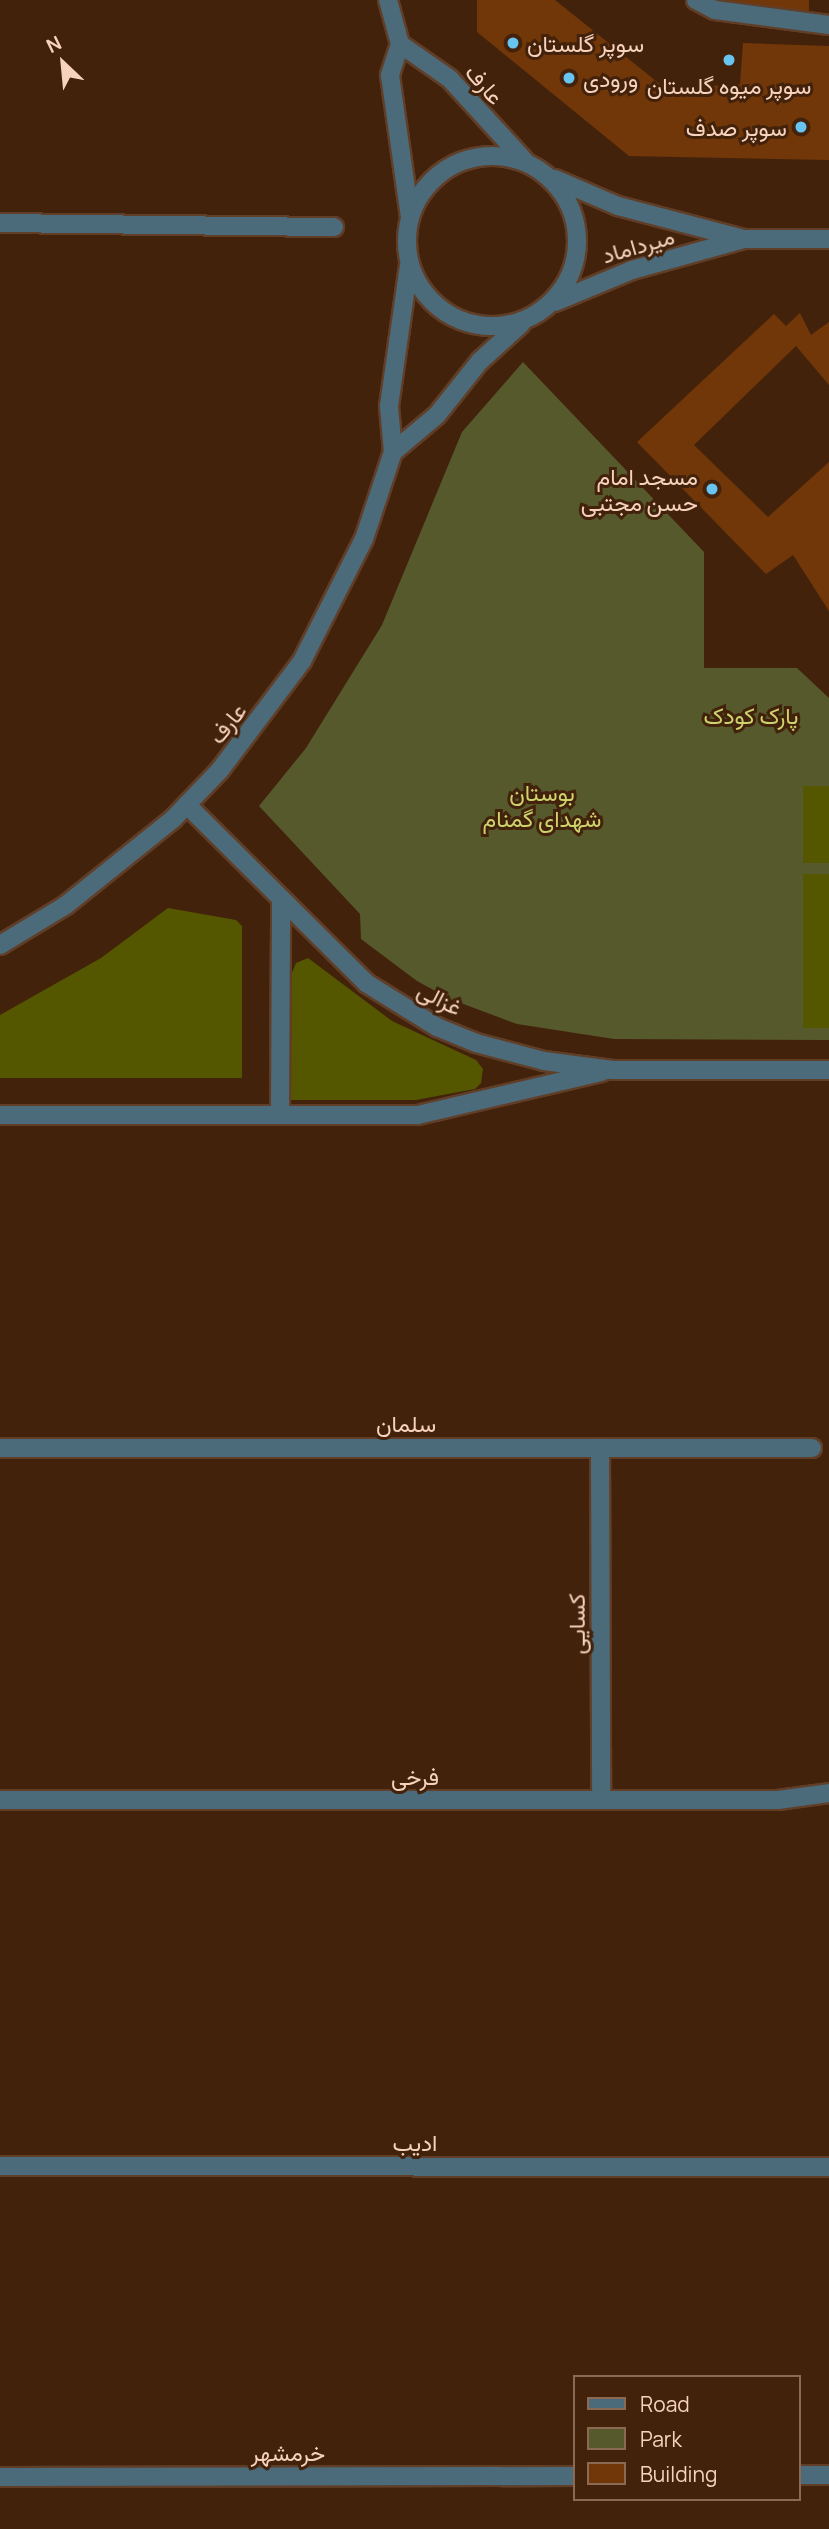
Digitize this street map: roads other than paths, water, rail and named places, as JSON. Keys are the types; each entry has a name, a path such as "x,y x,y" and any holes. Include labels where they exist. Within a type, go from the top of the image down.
{"street":[{"path":"388,0 400,44 390,75 410,217"},
{"path":"696,0 715,10 829,25"},
{"name":"عارف","path":"400,44 450,79 528,163"},
{"path":"393,452 437,415 481,361 527,319 548,306 574,265 578,241 575,217 549,176 528,163 480,157 457,163 420,195 410,217 406,241 410,265 428,297 456,319 504,326 527,319"},
{"name":"میرداماد","path":"549,176 618,206 744,239 829,239"},
{"path":"0,223 334,227"},
{"name":"میرداماد","path":"548,306 632,270 744,239"},
{"name":"عارف","path":"0,944 66,905 122,865 187,805 264,717 302,661 364,539 393,452 389,406 410,265"},
{"name":"غزالی","path":"187,805 366,983 437,1027 509,1053 612,1070 829,1070"},
{"path":"280,1115 281,901"},
{"name":"غزالی","path":"0,1115 418,1115 612,1070"},
{"name":"سلمان","path":"0,1448 812,1448"},
{"name":"کسایی","path":"600,1448 601,1800"},
{"name":"فرخی","path":"0,1800 778,1800 829,1793"},
{"name":"ادیب","path":"0,2166 829,2167"},
{"path":"801,2475 829,2475"},
{"name":"خرمشهر","path":"0,2477 574,2476"}],"place":[{"name":"سوپر گلستان","path":"513,43"},
{"name":"سوپر میوه گلستان","path":"729,60"},
{"name":"ورودی","path":"569,78"},
{"name":"سوپر صدف","path":"801,127"},
{"name":"مسجد امام حسن مجتبی","path":"712,489"}],"park label":[{"name":"پارک کودک","path":"751,715"},
{"name":"بوستان شهدای گمنام","path":"542,805"}]}
